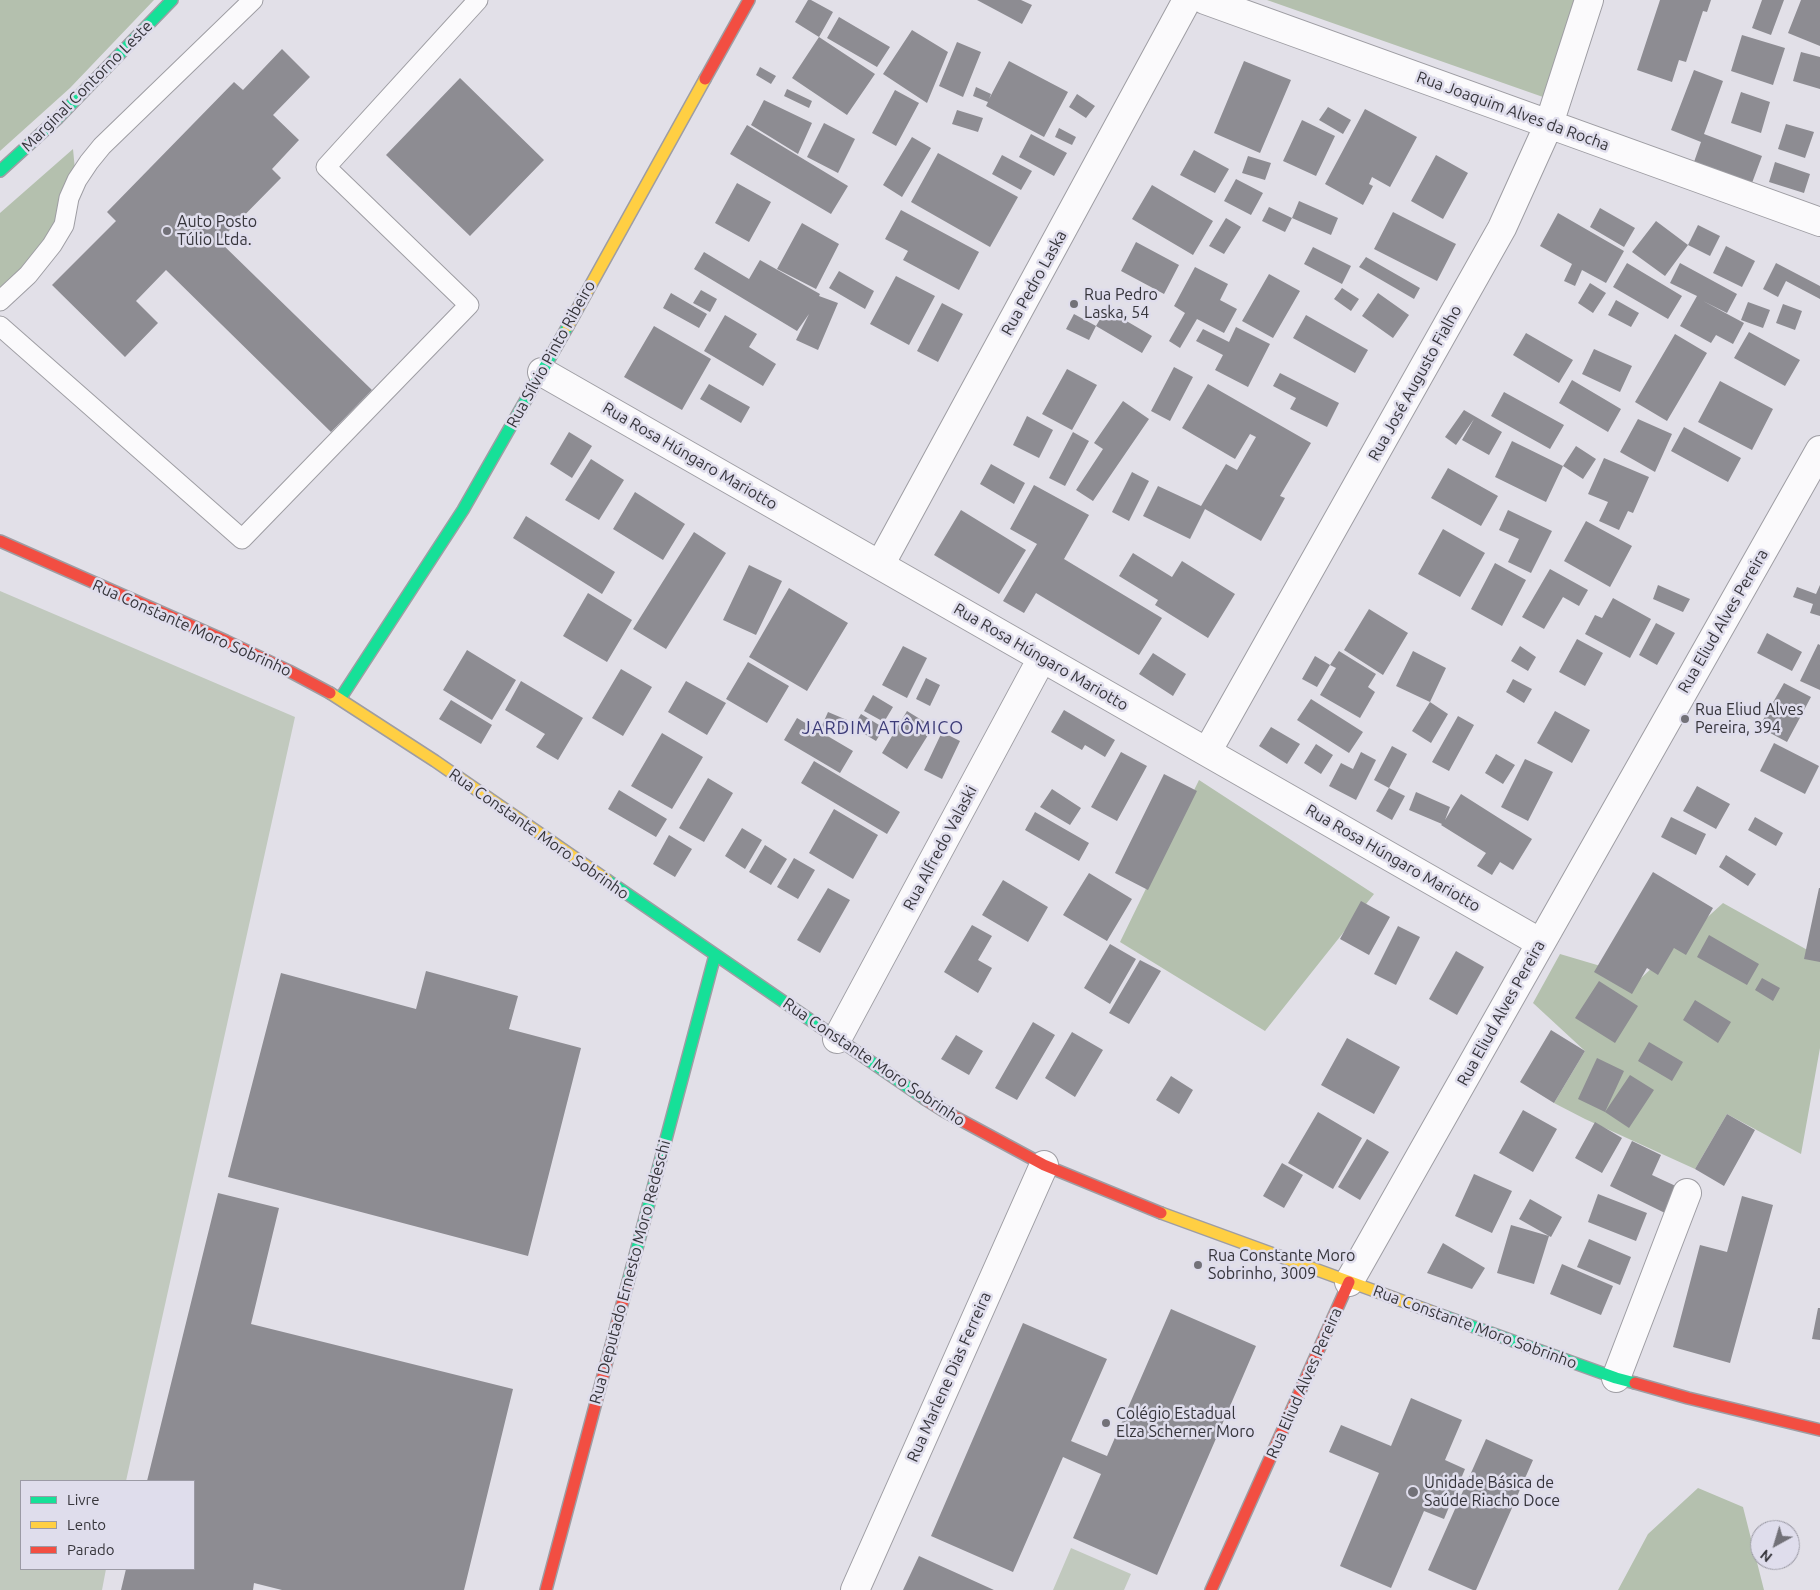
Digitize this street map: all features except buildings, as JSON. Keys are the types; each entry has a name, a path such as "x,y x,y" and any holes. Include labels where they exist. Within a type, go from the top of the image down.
{"main road":[{"name":"Marginal Contorno Leste","path":"0,171 58,118 172,0"},
{"name":"Rua Sílvio Pinto Ribeiro","path":"340,699 463,510 749,0"},
{"name":"Rua Constante Moro Sobrinho","path":"0,542 226,641 289,671 340,699 406,741 887,1074 944,1111 1044,1164 1086,1184 1129,1201 1616,1378 1820,1430"},
{"name":"Rua Deputado Ernesto Moro Redeschi","path":"546,1590 715,955"},
{"name":"Rua Eliud Alves Pereira","path":"1211,1590 1349,1282"}],"street":[{"name":"Rua Pedro Laska","path":"880,565 1187,0"},
{"name":"Rua Joaquim Alves da Rocha","path":"1205,0 1820,222"},
{"name":"Rua José Augusto Fialho","path":"1207,752 1502,228 1549,124 1589,0"},
{"name":"Rua Rosa Húngaro Mariotto","path":"542,372 1541,943"},
{"name":"Rua Eliud Alves Pereira","path":"1349,1282 1820,450"},
{"name":"Rua Alfredo Valaski","path":"837,1039 1042,658"},
{"name":"Rua Marlene Dias Ferreira","path":"855,1590 1044,1164"},
{"path":"1616,1378 1687,1193"}],"lane":[{"path":"0,301 28,275 52,245 64,225 69,198 78,180 102,146 253,0"},
{"path":"0,326 242,539 469,305 326,167 478,0"}],"shaded area":[{"path":"0,591 295,717 126,1480 20,1480 20,1570 106,1570 102,1590 0,1590"},
{"path":"1071,1548 1131,1574 1124,1590 1053,1590"}],"green space":[{"path":"0,0 154,0 70,88 0,151"},
{"path":"1267,0 1577,0 1543,97"},
{"path":"73,149 75,170 50,235 13,280 0,288 0,213"},
{"path":"1199,780 1374,894 1265,1031 1120,942"},
{"path":"1723,903 1820,957 1820,1048 1801,1154 1727,1114 1695,1169 1554,1103 1585,1051 1533,1003 1560,954 1641,978"},
{"path":"1698,1488 1743,1507 1750,1535 1750,1570 1759,1570 1764,1590 1618,1590 1648,1534"}],"traffic: fast":[{"path":"0,171 58,118 172,0"},
{"path":"340,699 463,510 568,326"},
{"path":"607,880 925,1099"},
{"path":"628,1282 715,955"},
{"path":"1438,1314 1616,1378 1635,1383"}],"traffic: slow":[{"path":"568,326 705,79"},
{"path":"330,693 435,761 607,880"},
{"path":"1161,1213 1438,1314"}],"traffic: jam":[{"path":"705,79 749,0"},
{"path":"0,541 226,641 330,693"},
{"path":"925,1099 1044,1165 1161,1213"},
{"path":"546,1590 628,1282"},
{"path":"1211,1590 1349,1282"},
{"path":"1635,1383 1820,1430"}],"place":[{"name":"Auto Posto Túlio Ltda.","path":"167,231"},
{"name":"Rua Pedro Laska, 54","path":"1074,304"},
{"name":"Rua Eliud Alves Pereira, 394","path":"1685,719"},
{"name":"Rua Constante Moro Sobrinho, 3009","path":"1198,1265"},
{"name":"Colégio Estadual Elza Scherner Moro","path":"1106,1423"},
{"name":"Unidade Básica de Saúde Riacho Doce","path":"1413,1492"}],"district":[{"name":"JARDIM ATÔMICO","path":"883,728"}]}
